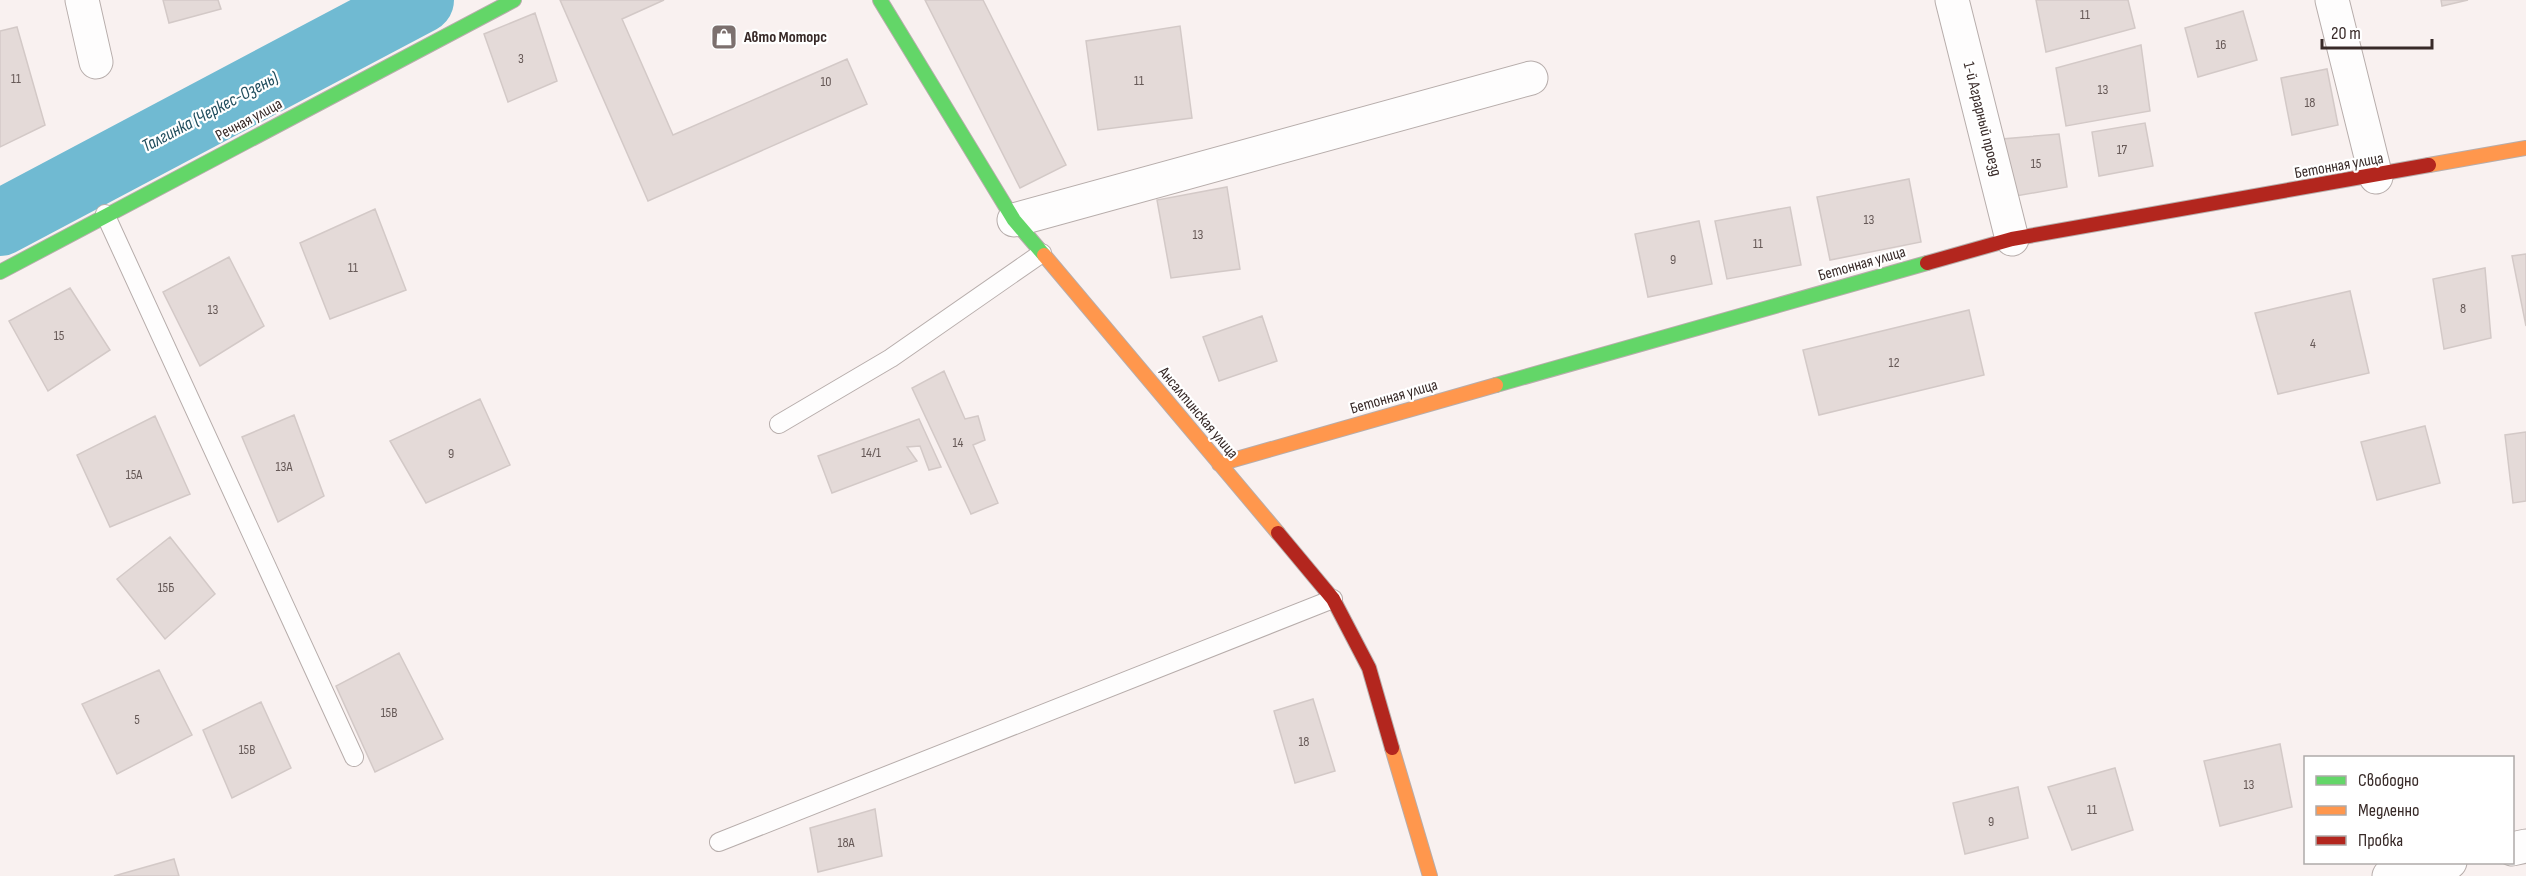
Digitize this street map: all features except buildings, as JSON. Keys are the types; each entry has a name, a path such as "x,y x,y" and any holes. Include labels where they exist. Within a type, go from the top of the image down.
{"street":[{"path":"82,0 96,62"},
{"name":"Речная улица","path":"0,272 105,214 514,0"},
{"name":"Ансалтинская улица","path":"880,0 1014,220 1333,599 1369,668 1430,876"},
{"name":"1-й Аграрный проезд","path":"1952,0 2012,238"},
{"path":"2332,0 2376,177"},
{"path":"1014,220 1531,78"},
{"name":"Бетонная улица","path":"1219,464 2012,238 2376,177 2526,148"},
{"path":"2389,876 2441,864"}],"lane":[{"path":"105,214 354,757"},
{"path":"779,424 891,358 1042,253"},
{"path":"719,842 1333,599"}],"waterway":[{"name":"Талгинка (Черкес-Озень)","path":"0,223 421,0"}],"traffic: fast":[{"path":"0,272 514,0"},
{"path":"880,0 1014,220 1044,255"},
{"path":"1496,385 1927,263"}],"traffic: slow":[{"path":"2429,165 2526,148"},
{"path":"1044,255 1278,533"},
{"path":"1219,464 1496,385"},
{"path":"1392,748 1430,876"}],"traffic: jam":[{"path":"1927,263 2012,239 2429,165"},
{"path":"1278,533 1333,599 1369,668 1392,748"}],"place":[{"name":"Авто Моторс","path":"724,37"}]}
